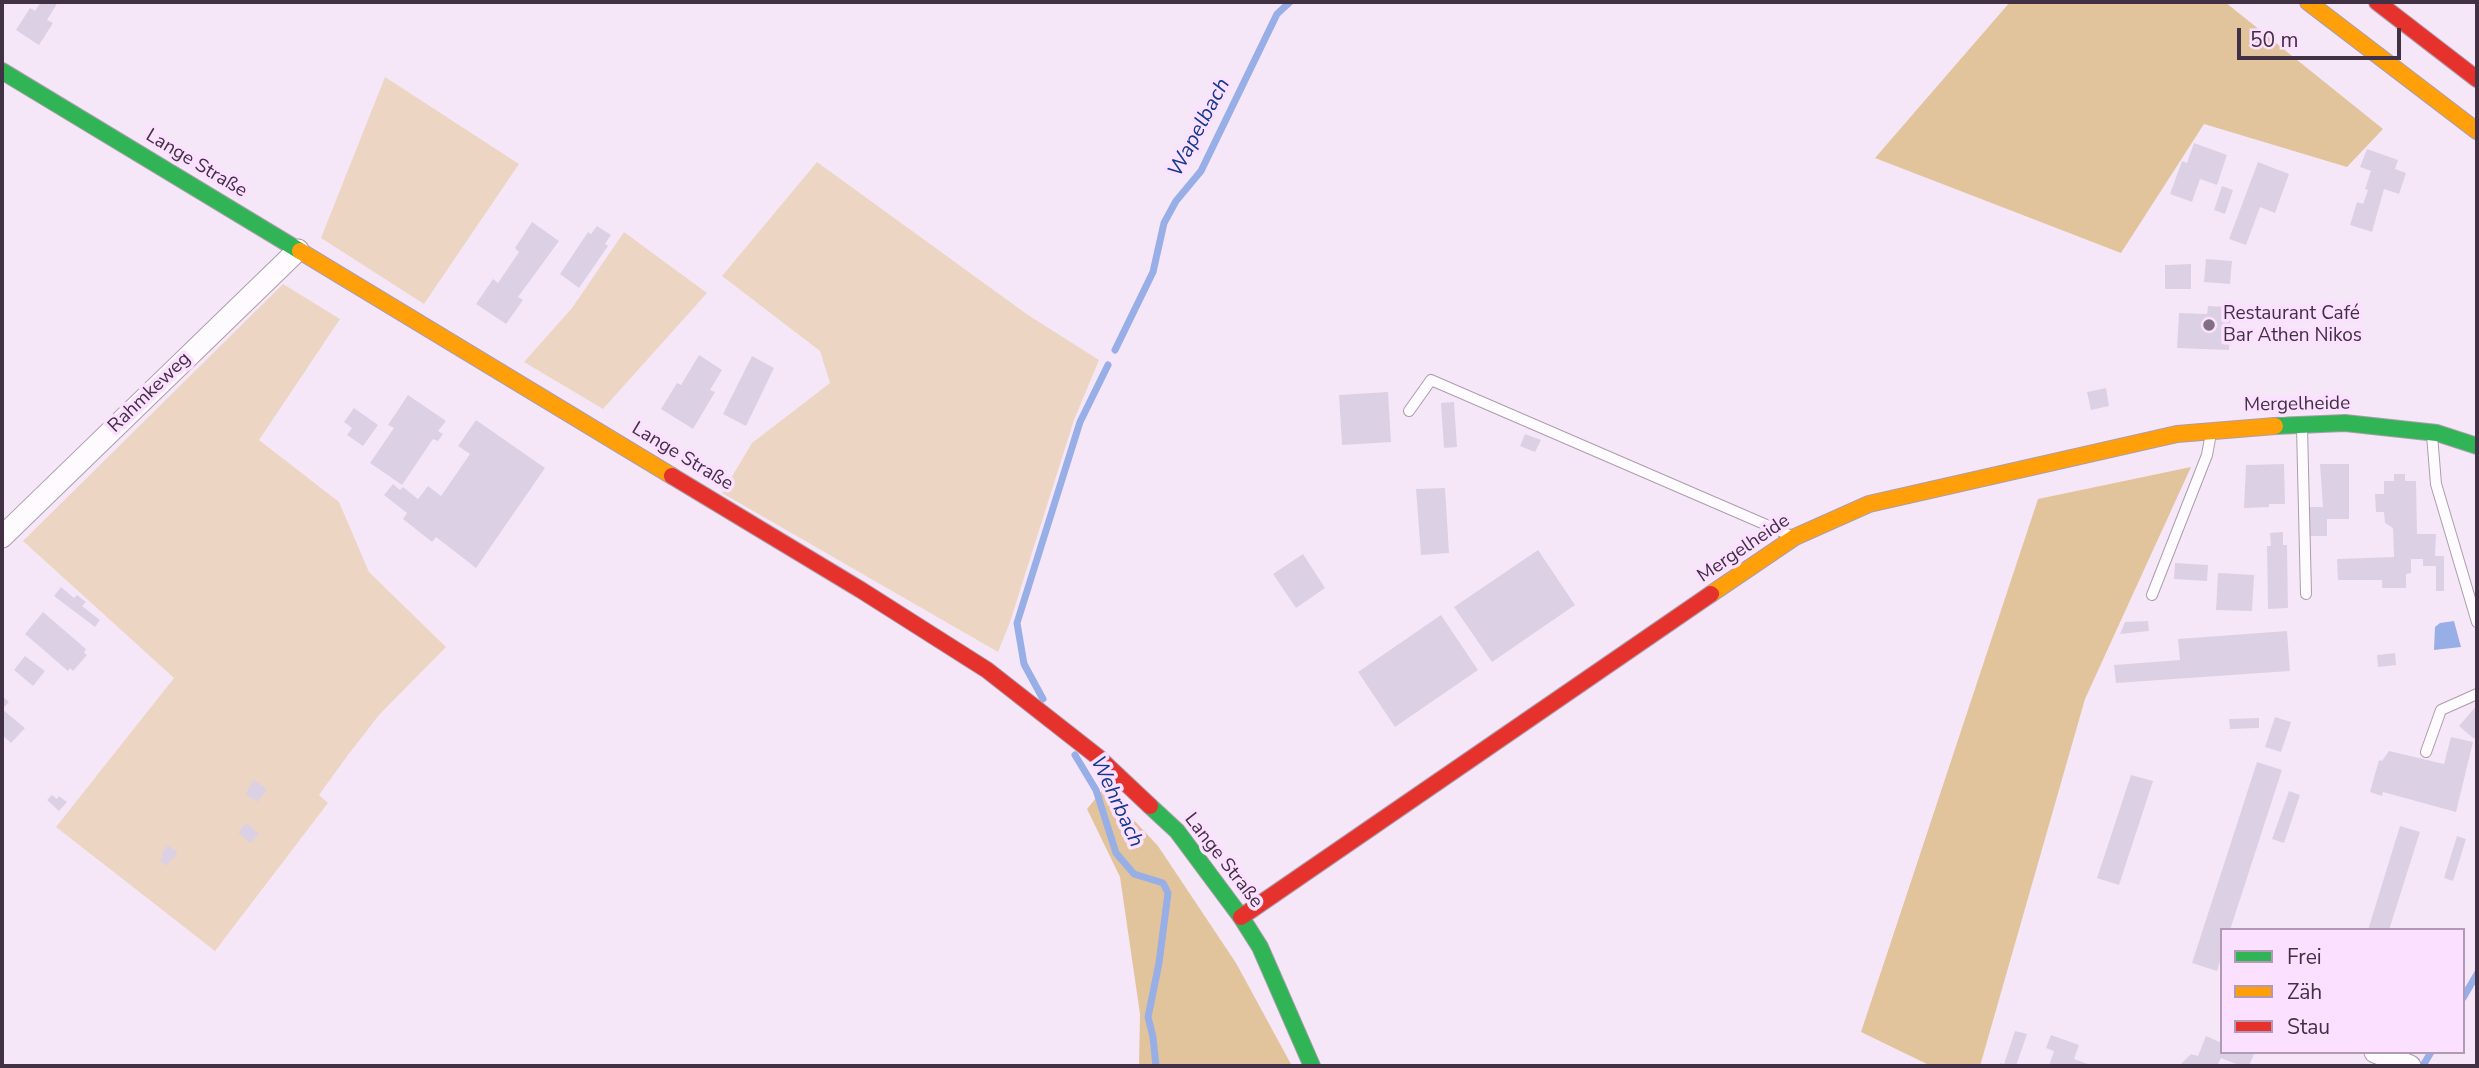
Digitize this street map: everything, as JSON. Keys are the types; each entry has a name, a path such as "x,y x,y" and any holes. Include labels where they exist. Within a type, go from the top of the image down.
{"main road":[{"path":"2308,2 2477,131"},
{"path":"2377,2 2477,79"},
{"name":"Lange Straße","path":"2,71 861,590 987,670 1098,757 1177,831 1241,917 1268,963 1312,1066"},
{"name":"Mergelheide","path":"1241,917 1795,537 1869,504 2177,434 2211,430 2346,423 2432,433 2477,446"}],"street":[{"name":"Rahmkeweg","path":"2,537 298,250"},
{"path":"2380,1054 2410,1066"}],"lane":[{"path":"1409,411 1431,380 1795,537"},
{"path":"2302,424 2306,594"},
{"path":"2152,595 2207,455 2211,430"},
{"path":"2432,433 2436,484 2477,622"},
{"path":"2426,752 2441,710 2477,694"}],"shaded area":[{"path":"2010,2 2225,2 2383,129 2347,167 2204,124 2121,253 1875,158"},
{"path":"385,77 519,164 424,304 321,238"},
{"path":"817,162 1028,315 1099,360 1074,420 998,652 722,493 752,443 830,383 820,351 722,276"},
{"path":"624,232 707,293 603,409 524,362 572,308"},
{"path":"283,284 340,319 259,440 339,502 369,572 446,647 379,715 348,755 319,795 328,803 215,951 56,827 174,678 23,541"},
{"path":"2191,467 2085,699 1980,1066 1931,1066 1861,1032 2038,499"},
{"path":"1104,788 1158,846 1236,963 1292,1066 1139,1066 1140,1014 1120,877 1087,809"}],"water":[{"path":"2454,621 2461,647 2434,650 2435,627 2440,623"}],"building":[{"path":"41,2 58,2 47,20 53,23 39,45 16,30 30,8 35,11"},
{"path":"2194,143 2227,155 2217,185 2200,179 2192,202 2170,194 2182,161 2187,163"},
{"path":"2367,149 2398,160 2395,169 2406,173 2399,194 2384,189 2372,232 2350,225 2357,202 2363,204 2368,190 2365,189 2371,171 2360,167"},
{"path":"2258,162 2289,174 2275,213 2260,207 2246,245 2229,239"},
{"path":"2222,186 2233,190 2225,214 2214,210"},
{"path":"532,222 559,241 518,297 523,300 506,324 476,304 493,279 498,283 519,252 515,248"},
{"path":"597,226 611,235 605,244 608,246 579,288 560,274 588,232 591,234"},
{"path":"2206,259 2232,261 2230,284 2204,282"},
{"path":"2191,264 2191,289 2165,289 2165,265"},
{"path":"2208,306 2231,307 2229,350 2177,348 2179,313 2207,314"},
{"path":"699,355 722,370 710,390 715,392 693,429 661,409 677,383 681,385"},
{"path":"752,356 774,368 746,426 723,414"},
{"path":"2106,388 2109,406 2091,410 2087,392"},
{"path":"1388,392 1391,442 1342,445 1339,395"},
{"path":"408,395 446,421 438,431 443,434 438,441 433,439 402,485 370,463 394,428 388,425"},
{"path":"1454,402 1457,447 1444,448 1441,403"},
{"path":"354,408 378,425 363,446 347,435 352,428 344,422"},
{"path":"476,420 545,468 476,568 436,537 432,542 403,519 407,513 384,495 393,484 400,490 403,487 418,499 428,486 441,496 470,454 458,446"},
{"path":"1525,434 1541,440 1535,452 1520,446"},
{"path":"2284,464 2285,504 2244,508 2246,465"},
{"path":"2320,464 2349,464 2349,519 2327,519 2327,536 2309,536 2308,507 2323,507"},
{"path":"2394,474 2405,474 2405,481 2416,481 2417,534 2436,534 2435,556 2444,556 2444,591 2436,591 2436,566 2423,566 2423,559 2411,559 2411,573 2406,574 2406,588 2382,588 2382,580 2338,580 2337,559 2394,557 2393,528 2385,523 2384,512 2376,512 2375,494 2384,494 2384,481 2394,481"},
{"path":"1445,488 1449,553 1421,555 1416,489"},
{"path":"2283,532 2283,545 2287,545 2288,608 2268,609 2267,546 2271,546 2270,533"},
{"path":"1538,550 1575,605 1492,662 1454,607"},
{"path":"1303,554 1325,588 1296,608 1273,574"},
{"path":"2175,563 2208,565 2207,581 2174,579"},
{"path":"2218,573 2254,575 2252,611 2216,610"},
{"path":"61,587 74,598 77,595 86,602 82,606 100,620 95,627 54,596"},
{"path":"43,612 86,649 84,653 87,655 73,671 70,668 68,671 25,634"},
{"path":"1441,615 1478,670 1395,727 1358,672"},
{"path":"2148,621 2149,631 2120,634 2125,622"},
{"path":"2287,631 2290,671 2116,683 2114,665 2180,660 2178,639"},
{"path":"2395,653 2396,665 2378,667 2377,655"},
{"path":"25,656 45,671 33,686 14,670"},
{"path":"2,696 9,702 2,709"},
{"path":"2477,705 2477,735 2474,739 2459,726"},
{"path":"2,709 25,728 11,743 2,735"},
{"path":"2275,717 2291,722 2281,752 2265,747"},
{"path":"2259,718 2259,728 2230,729 2229,719"},
{"path":"2451,737 2473,742 2456,812 2383,792 2382,796 2370,792 2379,760 2382,761 2389,751 2444,764"},
{"path":"2257,762 2282,770 2231,928 2220,928 2220,961 2217,971 2192,963"},
{"path":"2131,775 2153,781 2119,885 2097,878"},
{"path":"254,780 267,789 257,802 245,794"},
{"path":"2289,791 2300,795 2284,843 2272,839"},
{"path":"52,795 67,802 59,811 47,800"},
{"path":"246,823 259,833 251,843 238,833"},
{"path":"2400,826 2420,832 2390,928 2369,928"},
{"path":"2457,836 2466,839 2453,881 2444,878"},
{"path":"168,845 178,853 166,866 160,861 163,856 161,854"},
{"path":"2015,1031 2027,1034 2016,1066 1999,1066 2000,1063 2004,1064"},
{"path":"2051,1035 2079,1045 2074,1059 2088,1064 2087,1066 2049,1066 2054,1051 2046,1048"},
{"path":"2206,1036 2220,1042 2220,1054 2254,1054 2249,1066 2241,1066 2221,1058 2217,1066 2179,1066 2191,1054 2198,1056"}],"waterway":[{"name":"Wapelbach","path":"1115,350 1153,272 1164,223 1176,201 1201,171 1277,14 1290,2"},
{"name":"Wapelbach","path":"1043,699 1024,664 1017,623 1080,422 1108,365"},
{"name":"Wehrbach","path":"1075,755 1096,790 1116,853 1134,874 1163,883 1168,893 1159,963 1148,1017 1156,1066"},
{"path":"2465,995 2477,974"},
{"path":"2424,1064 2430,1054"}],"traffic: fast":[{"path":"2,71 300,251"},
{"path":"2275,426 2345,423 2437,433 2477,446"},
{"path":"1150,806 1177,831 1260,947 1312,1066"}],"traffic: slow":[{"path":"2308,2 2477,131"},
{"path":"300,251 672,476"},
{"path":"1711,594 1795,537 1869,504 2177,434 2275,426"}],"traffic: jam":[{"path":"2377,2 2477,79"},
{"path":"672,476 987,670 1098,757 1150,806"},
{"path":"1241,917 1711,594"}],"place":[{"name":"Restaurant Café Bar Athen Nikos","path":"2209,325"}]}
